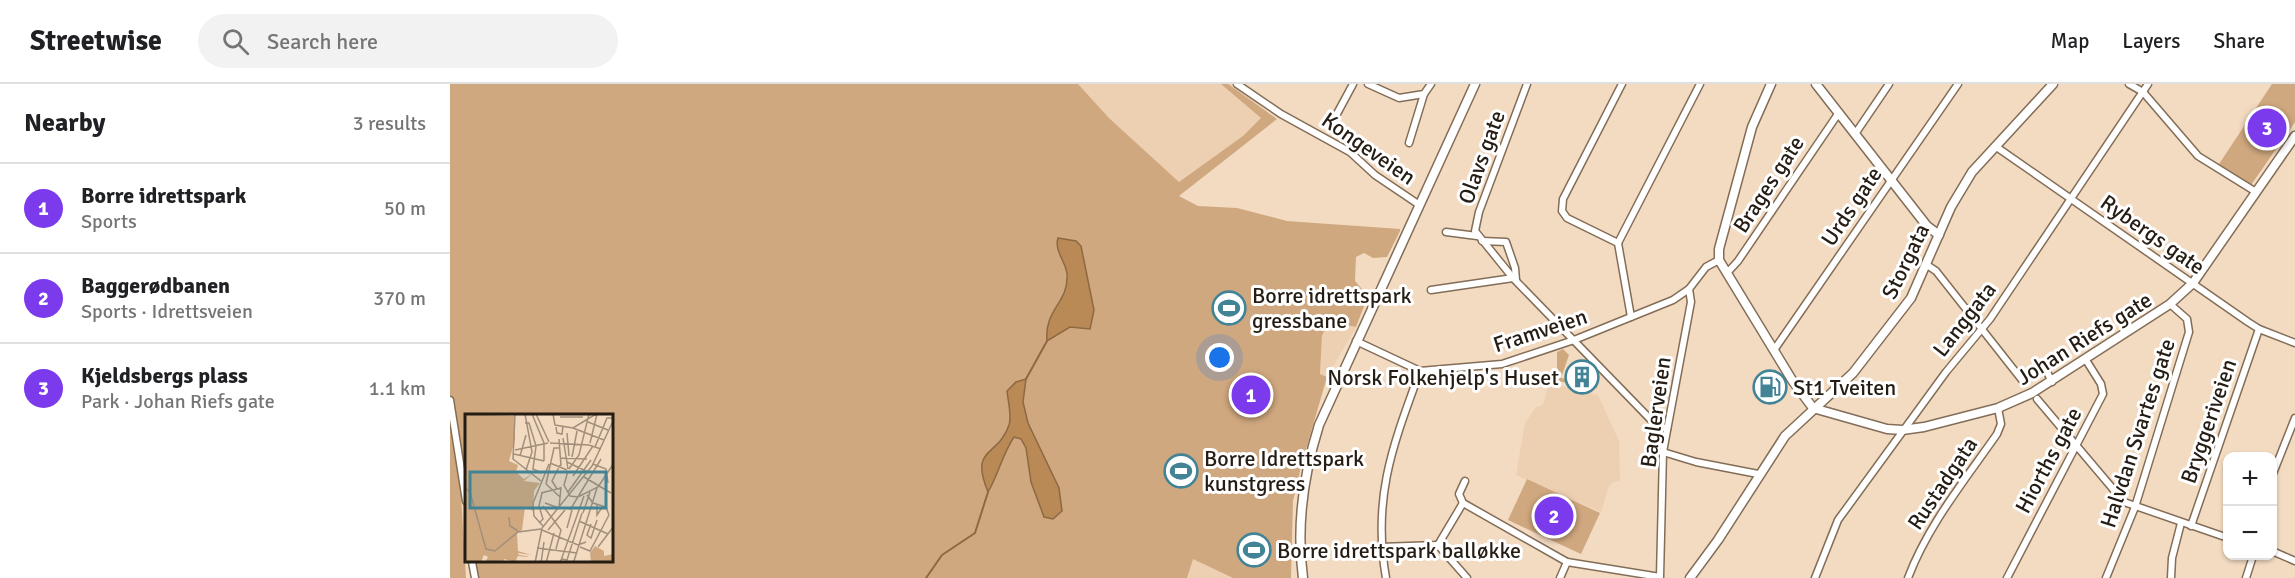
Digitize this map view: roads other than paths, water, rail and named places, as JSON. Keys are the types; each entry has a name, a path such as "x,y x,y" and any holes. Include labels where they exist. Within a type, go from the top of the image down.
{"main road":[{"path":"1303,578 1300,521 1310,452 1329,399 1475,84"},
{"path":"1771,84 1752,127 1719,249 1719,260 1774,350 1813,408"},
{"path":"1816,84 1927,226 1939,235"},
{"name":"Storgata","path":"1690,578 1785,435 1853,373 1911,298 1961,188 2049,85"},
{"name":"Johan Riefs gate","path":"1813,408 1902,430 1998,408 2052,382 2170,304 2193,283 2295,136"}],"street":[{"name":"Kongeveien","path":"1237,84 1281,114 1350,152 1376,175 1419,204"},
{"path":"1332,123 1353,84"},
{"path":"1368,84 1399,98 1424,94"},
{"path":"1409,143 1424,94 1431,84"},
{"name":"Olavs gate","path":"1480,239 1475,231 1479,212 1527,84"},
{"path":"1618,243 1564,215 1563,200 1622,84"},
{"path":"1631,317 1618,243 1700,84"},
{"path":"1855,134 1889,84"},
{"name":"Urds gate","path":"1774,350 1958,84"},
{"path":"2129,84 2143,92 2198,156 2256,192"},
{"name":"Langgata","path":"1815,578 1838,520 1902,430 1981,328 2072,200 2148,84"},
{"name":"Brages gate","path":"1727,273 1738,261 1838,114"},
{"name":"Rybergs gate","path":"1995,146 2259,329 2295,343"},
{"path":"1446,232 1506,242 1515,268 1514,279"},
{"path":"1480,239 1514,279 1654,423 1667,429"},
{"name":"Framveien","path":"1356,341 1420,370 1502,364 1574,340 1673,300 1689,289 1706,267 1719,260"},
{"path":"1927,265 1936,271 2022,380"},
{"path":"1431,290 1514,279"},
{"name":"Baglerveien","path":"1660,577 1663,452 1691,302 1689,289"},
{"name":"Halvdan Svartes gate","path":"2106,578 2135,507 2189,332 2187,319 2170,304"},
{"name":"Bryggeriveien","path":"2191,526 2259,329"},
{"name":"Hiorths gate","path":"2007,578 2103,394 2101,384 2086,360"},
{"path":"1386,578 1380,547 1380,523 1386,474 1420,370"},
{"path":"2046,370 2052,382"},
{"path":"2037,399 2124,502 2223,536"},
{"path":"450,400 465,495"},
{"name":"Rustadgata","path":"1908,578 1917,554 1930,531 1997,434 2001,424 1998,408"},
{"path":"2277,463 2295,418"},
{"path":"1663,452 1695,462 1758,474"},
{"path":"1465,481 1459,494 1463,503 1567,562 1660,577"},
{"path":"1438,545 1463,503"},
{"path":"2171,578 2172,558 2181,523"},
{"path":"1380,547 1438,545"},
{"path":"1438,545 1467,578"},
{"path":"2277,554 2295,561"},
{"path":"2246,578 2251,560"},
{"path":"1560,578 1567,562"},
{"path":"472,563 475,578"}],"waterway":[{"path":"1026,379 1047,341"},
{"path":"926,578 942,555 975,533 988,492"}],"place":[{"name":"Kjeldsbergs plass","path":"2267,128"},
{"name":"Borre idrettspark gressbane","path":"1229,308"},
{"name":"Norsk Folkehjelp's Huset","path":"1582,377"},
{"name":"St1 Tveiten","path":"1770,387"},
{"name":"Borre idrettspark","path":"1251,395"},
{"name":"Borre Idrettspark kunstgress","path":"1181,471"},
{"name":"Baggerødbanen","path":"1554,516"},
{"name":"Borre idrettspark balløkke","path":"1254,550"}]}
